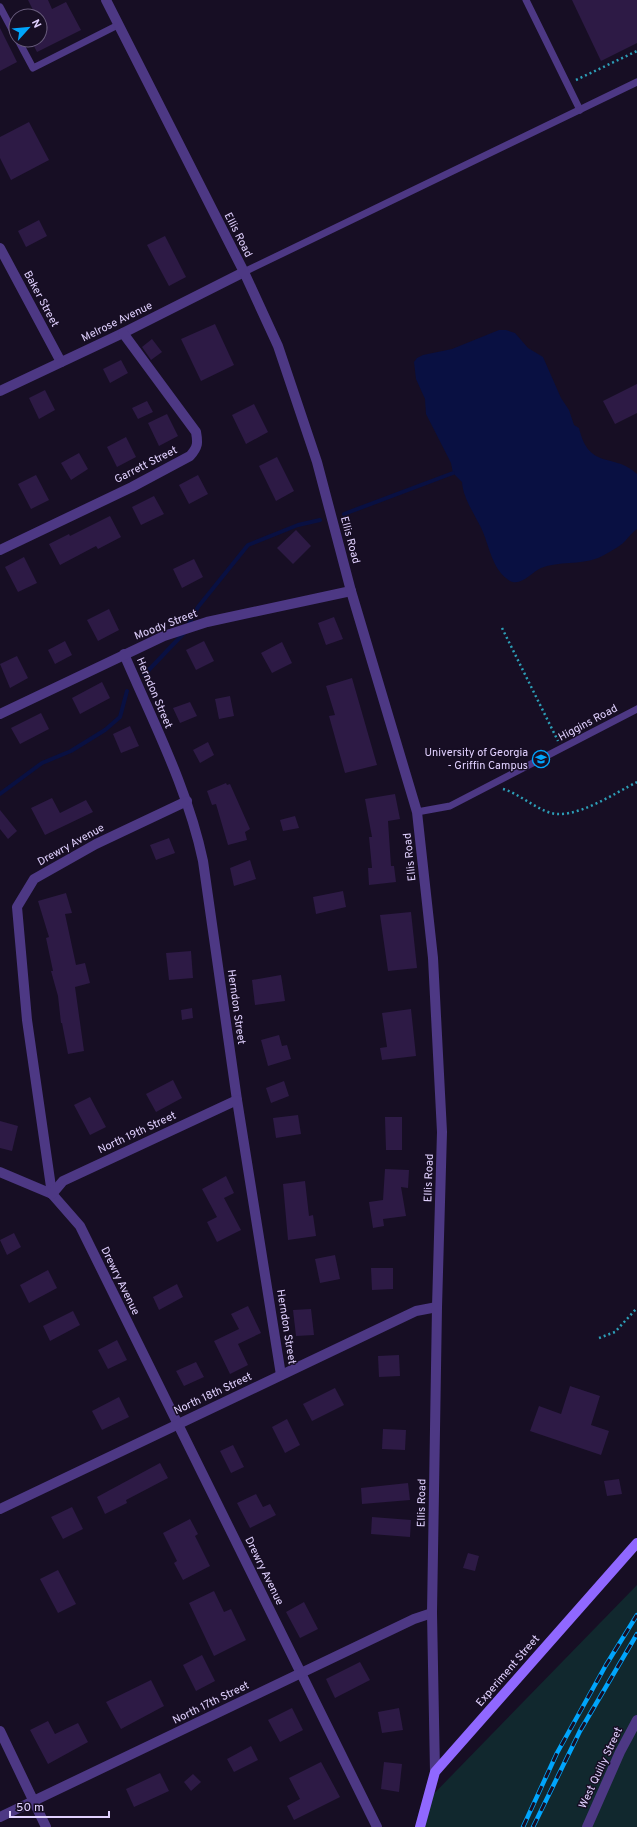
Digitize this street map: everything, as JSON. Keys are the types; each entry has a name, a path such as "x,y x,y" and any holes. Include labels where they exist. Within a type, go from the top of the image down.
{"main road":[{"name":"Experiment Street","path":"420,1827 435,1772 637,1543"}],"street":[{"name":"Ellis Road","path":"106,0 244,272 278,346 317,462 352,591 418,812 433,958 442,1132 437,1307 432,1612 435,1772"},
{"name":"Baker Street","path":"0,248 61,362"},
{"name":"Melrose Avenue","path":"0,391 123,333 244,272"},
{"name":"Garrett Street","path":"0,550 132,487 190,456 195,450 198,443 196,432 123,333"},
{"name":"Moody Street","path":"0,714 164,636 206,622 352,591"},
{"name":"Herndon Street","path":"124,654 187,801 197,830 203,861 237,1100 281,1375"},
{"name":"Drewry Avenue","path":"187,801 96,844 34,879 16,907 27,1020 52,1194 80,1226 377,1827"},
{"name":"North 19th Street","path":"52,1194 63,1181 237,1100"},
{"path":"0,1172 52,1194"},
{"name":"North 18th Street","path":"0,1509 416,1311 437,1307"},
{"name":"North 17th Street","path":"0,1817 414,1619 432,1612"},
{"name":"West Quilly Street","path":"587,1827 620,1752 637,1720"},
{"path":"0,1731 46,1827"}],"lane":[{"path":"526,0 580,110"},
{"path":"0,7 8,22"},
{"path":"22,48 33,68 118,25"},
{"path":"244,272 637,82"},
{"name":"Higgins Road","path":"418,812 450,806 637,709"}],"path":[{"path":"567,85 637,51"},
{"path":"502,628 561,749"},
{"path":"492,785 506,790 549,813 564,815 577,812 637,782"},
{"path":"599,1338 615,1332 637,1308"}],"green space":[{"path":"637,1585 637,1827 418,1827 420,1808"}],"shaded area":[{"path":"499,330 506,330 515,333 528,348 543,357 561,398 569,410 574,425 579,428 583,441 589,450 596,456 628,467 637,474 637,529 624,542 598,558 584,562 555,564 541,568 524,579 515,582 506,578 498,569 483,532 467,501 462,482 453,473 451,463 426,414 425,399 416,379 414,362 417,358 423,355 452,349"}],"building":[{"path":"28,0 48,0 52,9 66,2 81,30 48,46 48,8 32,8"},
{"path":"572,0 637,0 637,43 601,61"},
{"path":"0,28 8,44 8,48 10,48 17,62 0,71"},
{"path":"35,48 45,48 37,52"},
{"path":"29,122 49,160 11,180 0,158 0,137"},
{"path":"39,220 47,236 26,247 18,231"},
{"path":"165,236 186,277 169,286 147,245"},
{"path":"215,324 234,365 201,381 181,339"},
{"path":"152,339 162,352 151,360 142,347"},
{"path":"121,360 128,373 110,383 103,369"},
{"path":"637,384 637,413 615,424 603,401"},
{"path":"45,390 55,410 39,419 29,398"},
{"path":"147,401 153,412 138,419 132,408"},
{"path":"254,404 268,432 246,444 232,415"},
{"path":"167,414 178,436 159,446 148,423"},
{"path":"126,437 136,457 117,467 107,447"},
{"path":"79,453 88,469 71,480 61,463"},
{"path":"277,457 294,491 276,501 259,466"},
{"path":"36,475 49,500 31,509 18,484"},
{"path":"198,475 208,494 189,504 179,485"},
{"path":"154,496 164,514 141,525 132,507"},
{"path":"110,516 121,537 98,549 96,546 60,565 49,544 69,534 70,536"},
{"path":"296,530 311,546 293,564 277,548"},
{"path":"24,557 37,583 18,592 5,567"},
{"path":"194,559 203,577 182,588 173,569"},
{"path":"109,609 119,630 98,641 87,620"},
{"path":"334,617 343,639 326,645 318,623"},
{"path":"65,641 72,655 55,664 48,650"},
{"path":"204,641 214,661 196,670 186,650"},
{"path":"282,642 292,663 272,673 261,653"},
{"path":"17,656 28,678 10,688 0,664"},
{"path":"352,678 377,765 345,773 329,716 335,715 326,686"},
{"path":"102,682 110,698 80,714 72,698"},
{"path":"230,696 234,716 219,719 215,699"},
{"path":"190,702 197,716 180,723 173,708"},
{"path":"41,713 49,729 20,744 11,728"},
{"path":"130,726 139,746 121,753 113,734"},
{"path":"208,742 214,755 200,763 193,750"},
{"path":"226,783 227,785 230,784 250,829 245,832 247,840 228,845 216,804 212,805 207,791"},
{"path":"395,794 400,819 388,821 391,866 394,866 396,882 369,885 368,868 372,868 369,837 372,837 365,799"},
{"path":"52,798 60,813 86,800 93,812 45,835 31,808"},
{"path":"0,810 17,831 8,839 0,829"},
{"path":"295,816 299,828 283,831 280,820"},
{"path":"169,838 175,853 156,860 150,845"},
{"path":"250,860 256,879 234,886 230,868"},
{"path":"343,891 346,907 316,914 313,897"},
{"path":"66,893 72,913 65,914 76,965 85,963 90,983 75,987 84,1051 68,1054 61,1023 58,996 51,971 53,971 46,938 49,937 38,901"},
{"path":"411,912 417,968 388,971 380,915"},
{"path":"191,951 193,978 169,980 166,953"},
{"path":"281,975 285,1001 255,1005 252,980"},
{"path":"192,1008 193,1018 182,1020 181,1010"},
{"path":"411,1009 416,1056 382,1060 380,1048 387,1047 382,1013"},
{"path":"279,1035 282,1046 287,1045 291,1059 268,1066 261,1040"},
{"path":"173,1080 182,1098 156,1112 146,1094"},
{"path":"284,1081 289,1096 271,1103 266,1088"},
{"path":"90,1097 106,1127 90,1135 74,1105"},
{"path":"298,1115 301,1134 276,1138 273,1118"},
{"path":"385,1117 402,1117 402,1150 386,1150"},
{"path":"0,1121 18,1126 12,1151 0,1148"},
{"path":"385,1169 409,1170 408,1188 401,1187 406,1216 383,1219 384,1226 373,1228 369,1202 383,1200"},
{"path":"226,1176 234,1193 224,1198 241,1230 217,1242 207,1222 217,1217 202,1189"},
{"path":"305,1181 309,1216 313,1215 316,1236 288,1240 283,1184"},
{"path":"14,1233 21,1247 7,1255 0,1240"},
{"path":"335,1255 340,1279 320,1283 315,1259"},
{"path":"371,1268 393,1268 393,1289 372,1290"},
{"path":"48,1270 57,1288 29,1303 20,1285"},
{"path":"177,1284 183,1297 159,1310 153,1297"},
{"path":"248,1306 261,1333 238,1344 248,1365 230,1374 214,1341 239,1329 231,1314"},
{"path":"311,1309 314,1335 296,1336 293,1310"},
{"path":"73,1311 80,1325 50,1341 43,1326"},
{"path":"117,1340 127,1360 108,1369 98,1350"},
{"path":"399,1355 400,1376 379,1377 378,1356"},
{"path":"196,1362 204,1377 184,1386 176,1371"},
{"path":"570,1386 600,1396 591,1425 609,1431 601,1455 530,1431 539,1406 561,1414"},
{"path":"335,1388 344,1405 312,1421 303,1404"},
{"path":"119,1397 129,1417 102,1430 92,1411"},
{"path":"287,1419 300,1445 285,1453 272,1427"},
{"path":"383,1429 406,1430 405,1450 382,1449"},
{"path":"233,1445 244,1467 231,1473 220,1451"},
{"path":"160,1463 168,1478 126,1500 127,1503 105,1514 97,1497"},
{"path":"619,1479 622,1494 607,1496 604,1481"},
{"path":"408,1483 410,1500 362,1504 361,1488"},
{"path":"256,1494 263,1507 270,1504 276,1515 250,1528 237,1503"},
{"path":"72,1507 83,1529 63,1539 51,1517"},
{"path":"372,1517 411,1520 410,1537 371,1534"},
{"path":"190,1519 198,1534 195,1536 210,1566 183,1580 174,1563 177,1561 163,1533"},
{"path":"468,1553 479,1556 475,1571 463,1568"},
{"path":"58,1570 76,1604 58,1613 40,1579"},
{"path":"214,1591 224,1612 231,1609 246,1640 214,1656 189,1603"},
{"path":"304,1602 318,1629 300,1638 286,1612"},
{"path":"202,1655 215,1681 196,1691 183,1665"},
{"path":"360,1662 370,1680 335,1698 326,1679"},
{"path":"151,1680 164,1706 121,1729 106,1702"},
{"path":"292,1708 303,1730 280,1742 268,1720"},
{"path":"399,1708 403,1730 382,1733 378,1712"},
{"path":"48,1721 55,1734 78,1723 88,1742 48,1764 30,1730"},
{"path":"251,1746 258,1760 234,1772 227,1759"},
{"path":"321,1762 340,1797 294,1820 287,1806 300,1799 289,1778"},
{"path":"384,1762 402,1764 399,1792 381,1789"},
{"path":"160,1773 169,1791 134,1807 126,1789"},
{"path":"193,1774 201,1782 191,1791 184,1782"}],"waterway":[{"path":"344,514 453,473"},
{"path":"188,626 198,607 248,545 298,525 320,520"},
{"path":"144,675 185,632"},
{"path":"0,794 42,763 71,751 105,730 120,717 127,691"}],"railway":[{"path":"523,1827 557,1753 606,1665 637,1615"},
{"path":"533,1827 580,1731 637,1634"}],"place":[{"name":"University of Georgia - Griffin Campus","path":"541,759"}]}
